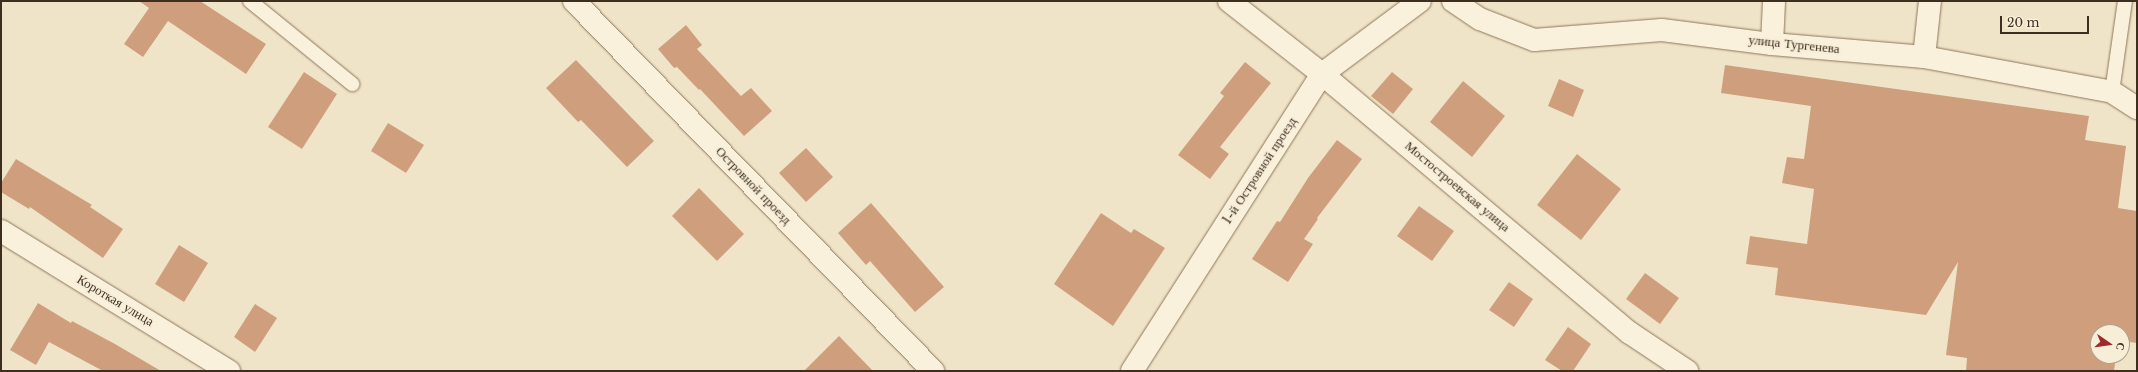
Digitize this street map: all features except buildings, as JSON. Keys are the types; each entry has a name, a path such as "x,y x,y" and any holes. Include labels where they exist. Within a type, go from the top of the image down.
{"street":[{"name":"Островной проезд","path":"574,1 933,371"},
{"name":"Мостостроевская улица","path":"1229,1 1322,74 1630,333 1687,371"},
{"name":"1-й Островной проезд","path":"1132,371 1322,74 1420,1"},
{"name":"улица Тургенева","path":"1453,1 1480,19 1534,40 1662,30 1772,44 1924,57 2112,92 2137,108"},
{"path":"1772,44 1774,1"},
{"path":"1924,57 1930,1"},
{"name":"Короткая улица","path":"1,231 229,371"}],"lane":[{"path":"250,1 352,84"},
{"path":"2112,92 2125,1"}]}
